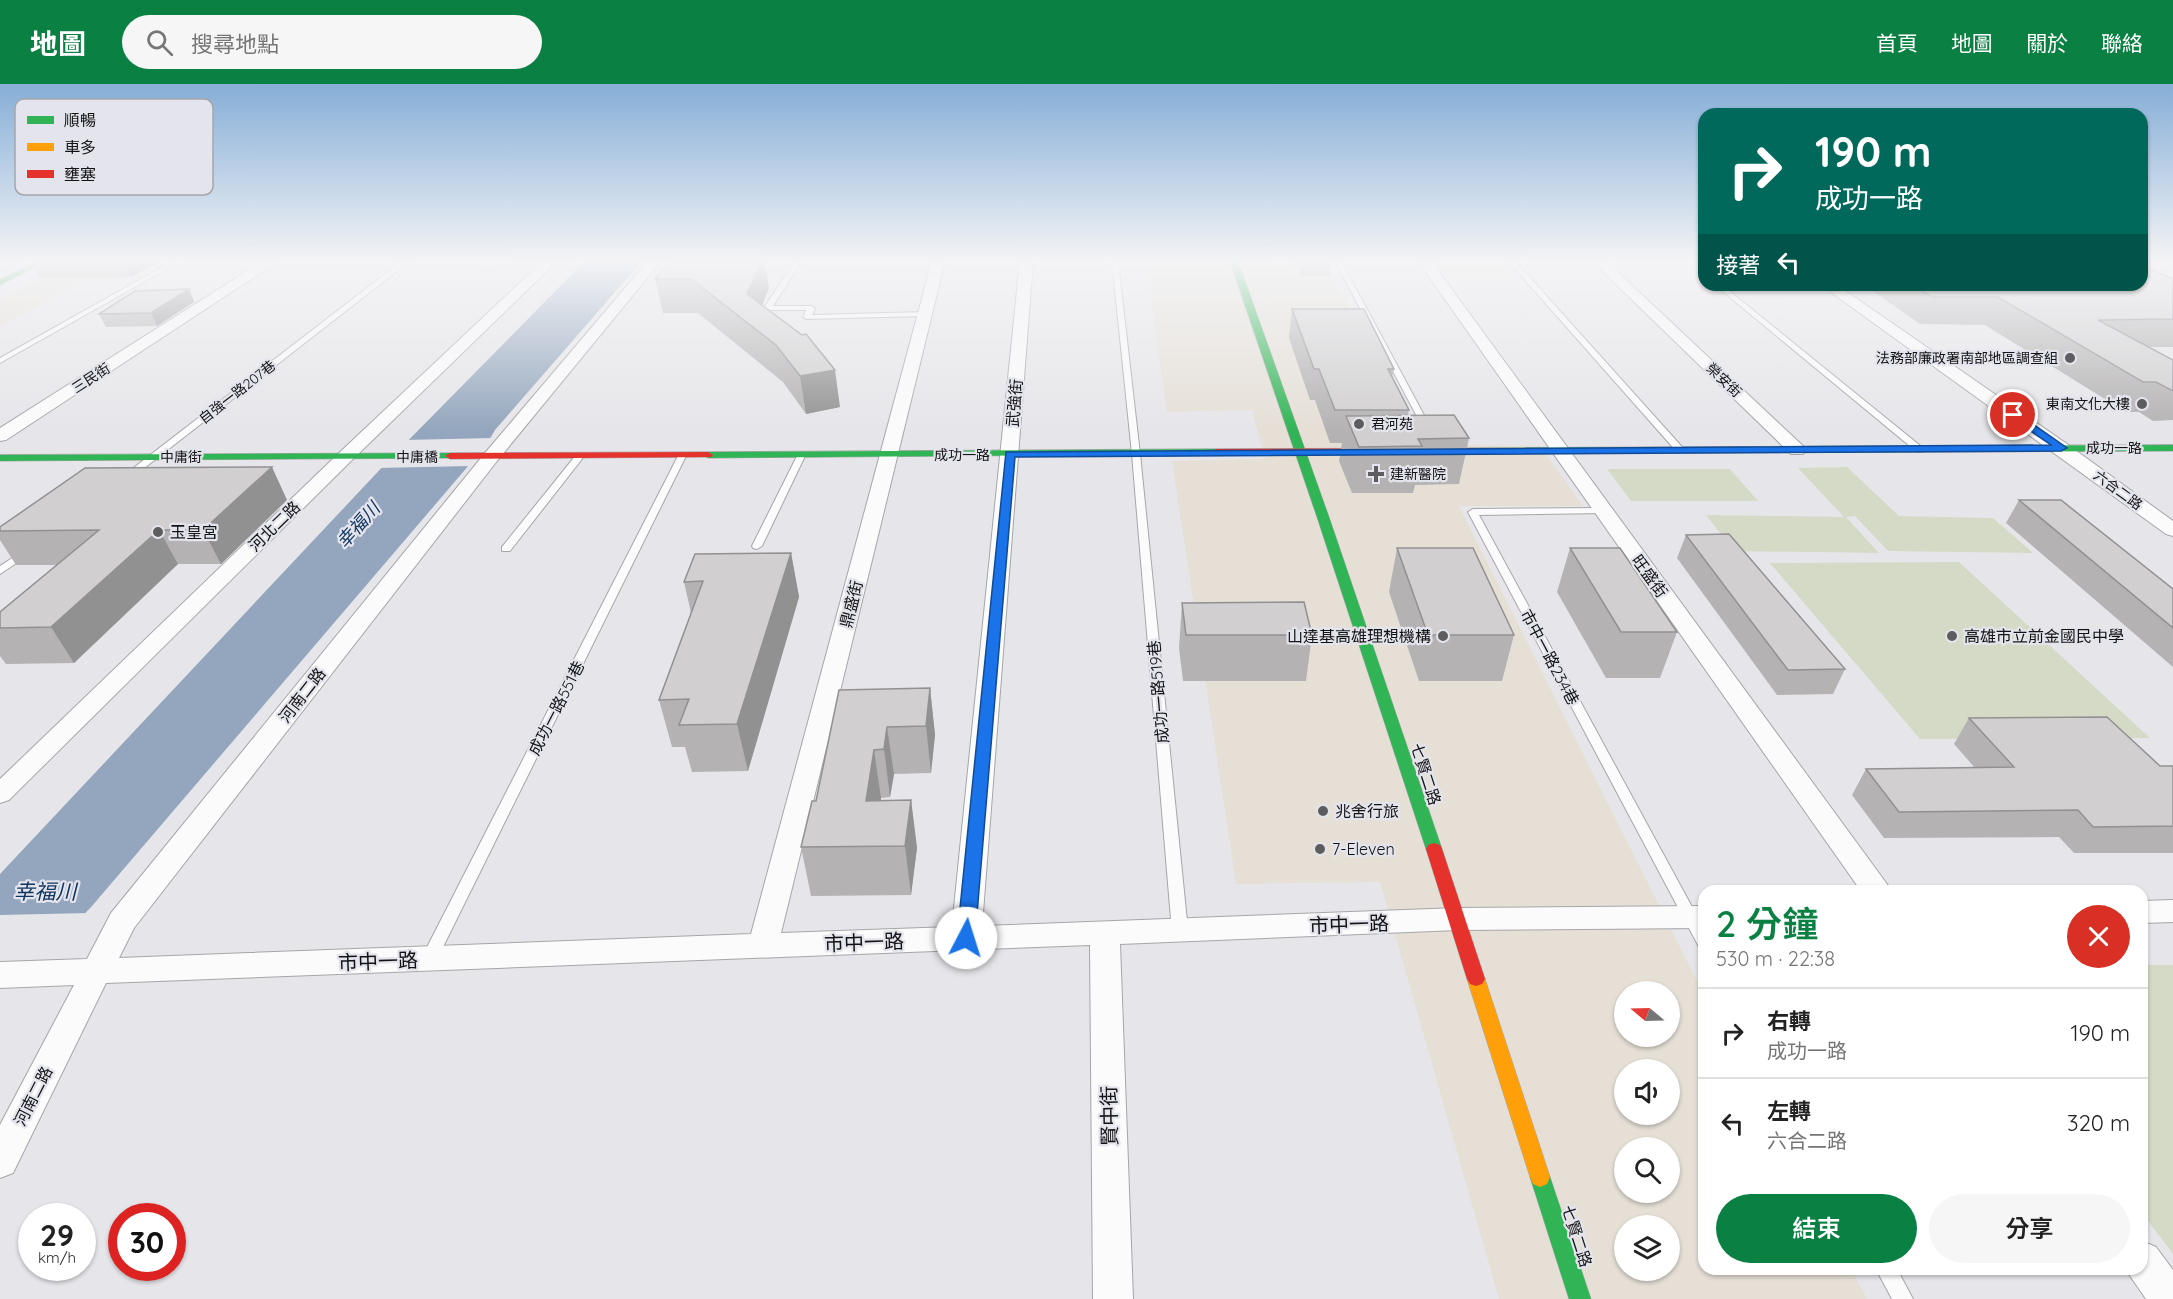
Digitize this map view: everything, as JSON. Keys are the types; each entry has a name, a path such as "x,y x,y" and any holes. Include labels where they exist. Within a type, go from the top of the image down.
{"street":[{"name":"三民街","path":"0,436 185,318"},
{"name":"河北二路","path":"0,794 353,457 494,318"},
{"name":"河南二路","path":"0,1161 123,921 481,457 605,318"},
{"name":"鼎盛街","path":"763,946 924,318"},
{"name":"武強街","path":"966,938 1022,318"},
{"name":"七賢二路","path":"1254,318 1302,453 1458,920 1580,1299"},
{"name":"旺盛街","path":"1465,318 1872,885"},
{"name":"榮安街","path":"1658,318 1797,450"},
{"name":"六合二路","path":"1875,318 2061,448 2173,530"},
{"name":"成功一路","path":"481,457 2173,448"},
{"name":"中庸街","path":"0,458 353,457"},
{"name":"中庸橋","path":"353,457 481,457"},
{"path":"2148,912 2173,911"},
{"name":"市中一路","path":"12,975 1458,920 1696,917"},
{"name":"賢中街","path":"1105,933 1113,1299"},
{"path":"2148,1268 2170,1299"}],"lane":[{"path":"0,361 77,318"},
{"name":"自強一路207巷","path":"115,486 334,318"},
{"name":"成功一路519巷","path":"1121,318 1180,931"},
{"path":"1368,318 1440,452"},
{"path":"1562,318 1680,450"},
{"path":"1759,318 1920,450"},
{"name":"成功一路551巷","path":"429,959 682,456"},
{"path":"757,546 801,456"},
{"path":"506,549 579,457"},
{"name":"市中一路234巷","path":"1603,511 1473,512 1696,917"},
{"path":"0,571 38,543"},
{"path":"1889,1275 1903,1299"}],"shaded area":[{"path":"0,318 17,318 0,327"},
{"path":"1154,318 1355,318 1416,444 1540,446 1583,506 1459,506 1698,983 1698,1275 1854,1275 1867,1299 1499,1299 1380,882 1236,884 1172,461 1265,459 1252,410 1167,412"}],"green space":[{"path":"1847,467 1899,516 1892,516 1993,518 2033,553 1888,551 1855,516 1846,517 1879,553 1734,551 1706,515 1844,517 1798,468"},
{"path":"1607,469 1730,469 1758,501 1631,501"},
{"path":"1959,562 2150,738 1920,739 1770,563"},
{"path":"2148,965 2173,965 2173,1254 2148,1221"}],"water":[{"name":"幸福川","path":"529,318 593,318 92,906 40,961 0,1032 0,874 387,462"}],"pier":[{"path":"493,438 471,466 377,468 404,440"},
{"path":"89,913 42,963 0,1035 0,915"}],"building":[{"path":"741,318 779,318 802,335 806,334 835,370 800,376 776,345"},
{"path":"1295,318 1368,318 1394,369 1388,369 1409,410 1335,410 1319,369 1314,369"},
{"path":"2033,318 2173,318 2098,320 2173,360 2173,390 2156,382 2143,382"},
{"path":"1454,415 1469,438 1418,439 1422,446 1359,447 1346,416"},
{"path":"272,467 203,530 159,530 51,627 0,628 0,612 99,530 0,531 0,527 85,468"},
{"path":"2019,500 2061,500 2173,589 2173,628"},
{"path":"1729,534 1845,669 1788,670 1686,535"},
{"path":"1397,548 1473,548 1514,635 1428,635"},
{"path":"1570,548 1620,548 1677,632 1621,632"},
{"path":"791,553 737,724 679,725 689,699 659,700 703,581 684,582 695,554"},
{"path":"1304,602 1312,635 1186,635 1182,603"},
{"path":"930,688 926,726 887,727 884,749 874,750 866,801 911,800 905,846 801,847 812,801 816,801 839,690"},
{"path":"2107,717 2160,766 2173,766 2173,826 2093,827 2078,810 1899,812 1866,769 2014,767 1969,718"}],"traffic: fast":[{"path":"1254,318 1434,849"},
{"path":"1473,451 2173,448"},
{"path":"708,455 1216,452"},
{"path":"0,458 450,456"},
{"path":"1540,1177 1580,1299"}],"traffic: slow":[{"path":"1476,979 1540,1177"}],"traffic: jam":[{"path":"1216,452 1473,451"},
{"path":"450,456 708,455"},
{"path":"1434,849 1476,979"}],"place":[{"name":"法務部廉政署南部地區調查組","path":"2070,358"},
{"name":"東南文化大樓","path":"2142,404"},
{"name":"君河苑","path":"1359,424"},
{"name":"建新醫院","path":"1376,474"},
{"name":"玉皇宮","path":"158,532"},
{"name":"山達基高雄理想機構","path":"1443,636"},
{"name":"高雄市立前金國民中學","path":"1952,636"},
{"name":"兆舍行旅","path":"1323,811"},
{"name":"7-Eleven","path":"1320,849"}],"route":[{"path":"966,938 1010,454 2061,448 2013,415"}]}
